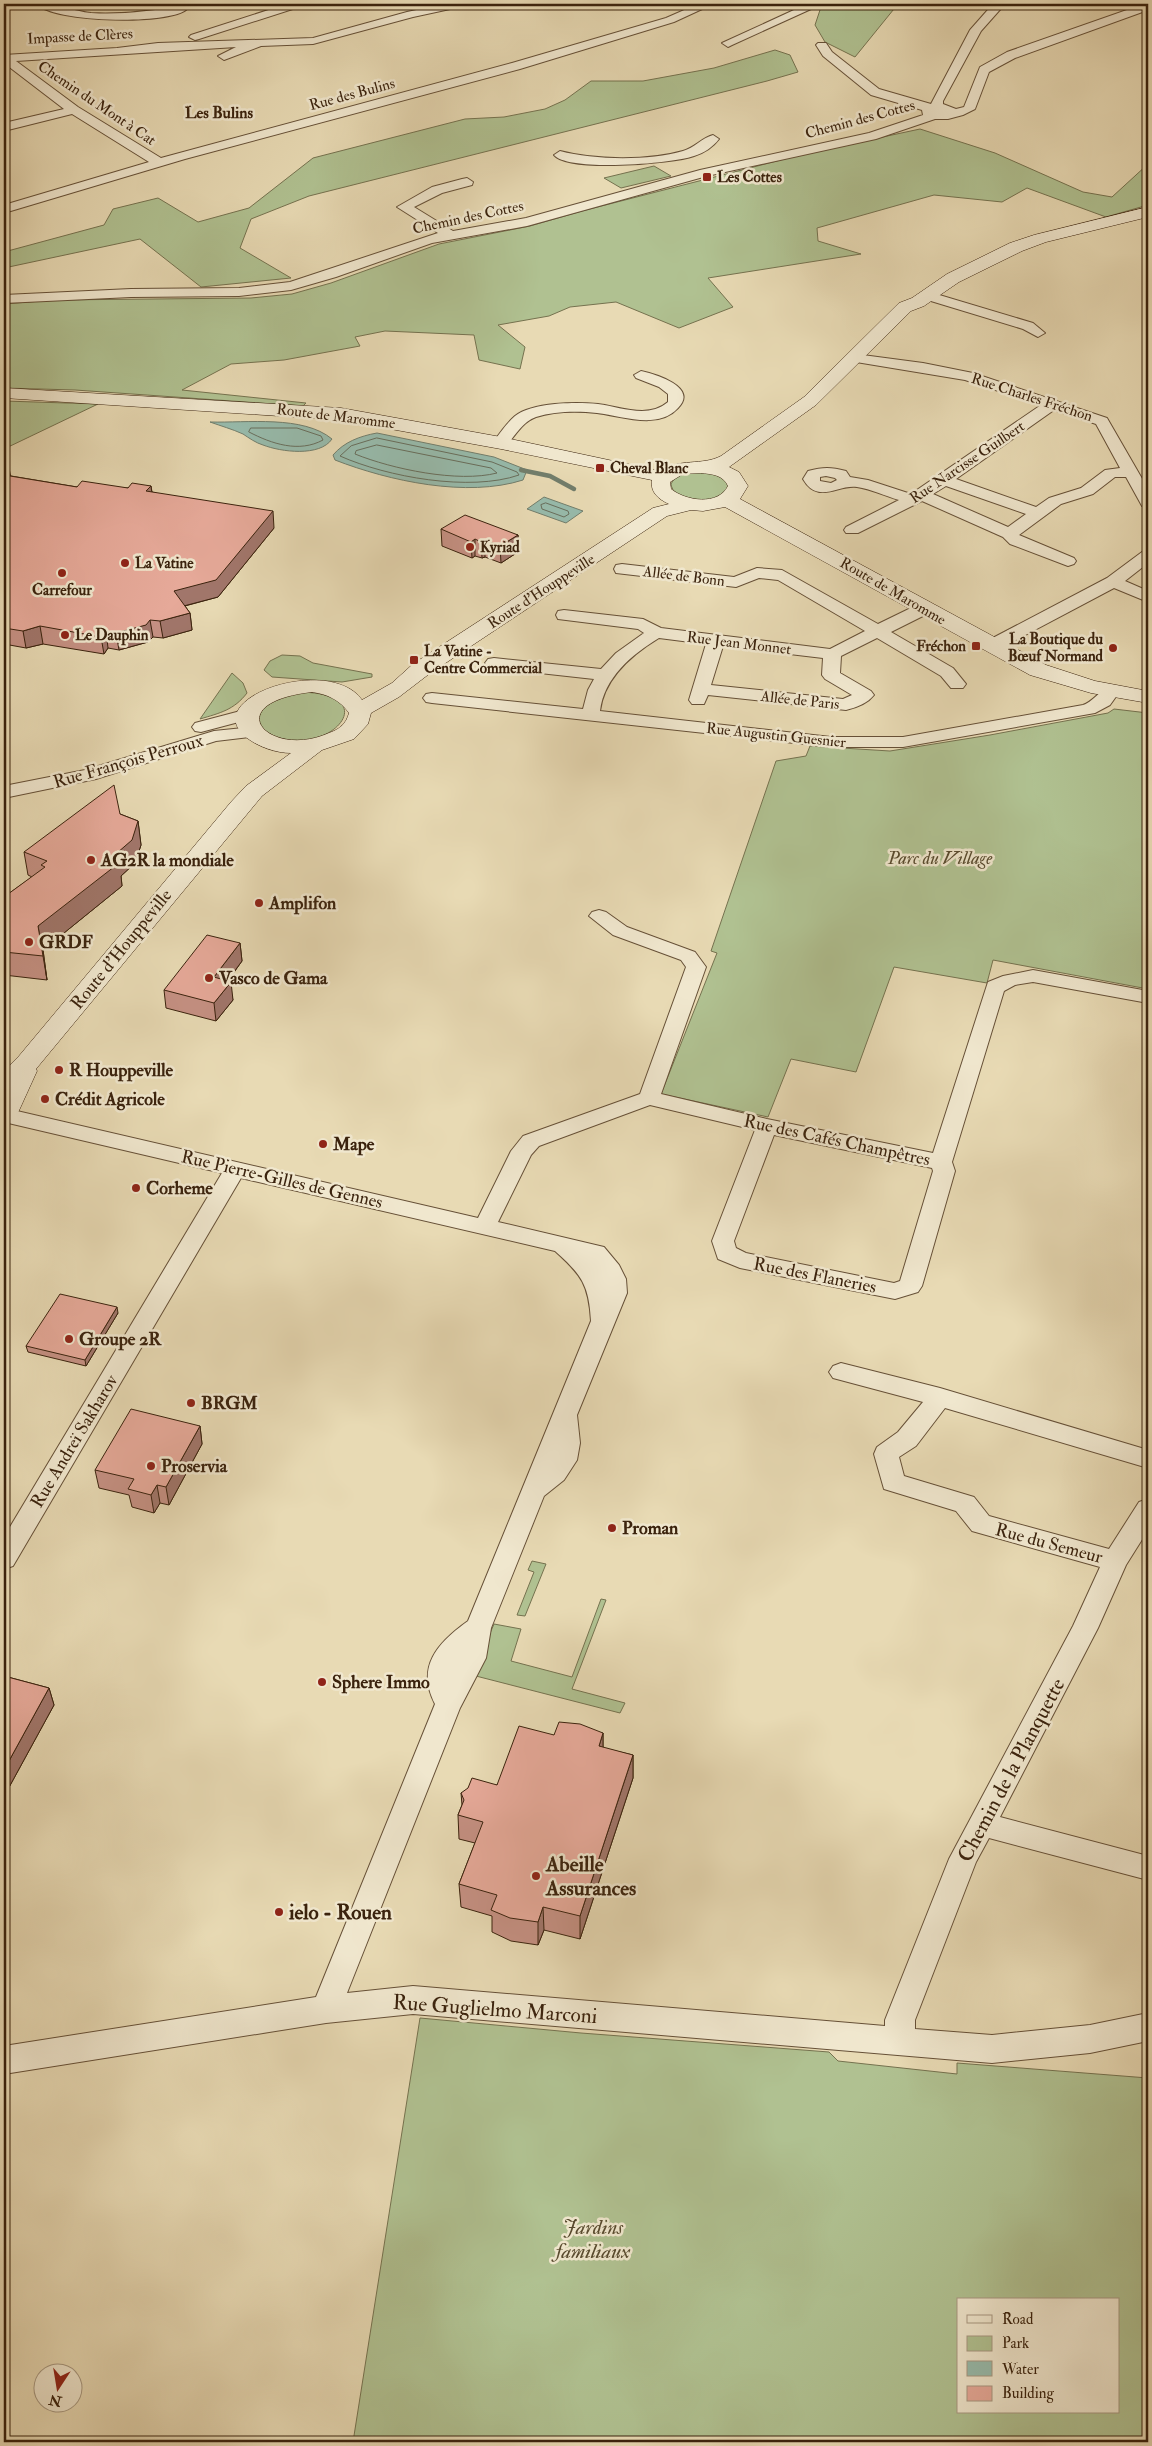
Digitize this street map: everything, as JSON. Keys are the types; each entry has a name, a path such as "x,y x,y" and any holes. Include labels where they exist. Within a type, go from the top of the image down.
{"street":[{"path":"43,4 56,9 110,16 138,17 182,9"},
{"name":"Impasse de Clères","path":"158,47 221,30 298,4"},
{"path":"224,56 260,44 313,41 411,14 460,4"},
{"name":"Rue des Bulins","path":"4,209 158,162 487,75 670,20 707,4"},
{"path":"728,43 816,4"},
{"name":"Chemin des Cottes","path":"4,299 131,293 239,292 277,288 311,281 429,239 527,222 705,173 872,136 934,110 976,30 999,4"},
{"path":"934,110 947,116 952,112 963,111 971,106 984,70 1011,55 1148,6"},
{"name":"Impasse de Clères","path":"4,64 158,47 260,44"},
{"name":"Chemin des Cottes","path":"822,45 827,54 875,92 934,110"},
{"name":"Chemin du Mont à Cat","path":"4,64 19,68 74,110 158,162"},
{"path":"4,127 74,110"},
{"path":"560,155 571,158 642,162 678,156 708,144 713,139"},
{"path":"678,156 705,173"},
{"path":"450,236 404,207 437,190 468,182"},
{"path":"712,468 728,460 841,379 915,310 922,298 977,265 1016,247 1047,237 1148,212"},
{"path":"922,298 1028,326 1038,333"},
{"name":"Rue Charles Fréchon","path":"862,359 961,374 1102,421 1148,503"},
{"path":"501,443 521,419 543,411 589,408 645,415 658,413 672,406 676,401 676,395 671,388 660,381 641,376"},
{"path":"732,476 741,459 831,396 841,379"},
{"name":"Route de Maromme","path":"4,393 316,411 368,418 501,443 663,495"},
{"name":"Rue Narcisse Guilbert","path":"852,530 918,498 1053,404"},
{"path":"663,495 678,469 712,468 732,476 738,486 733,496 727,500"},
{"path":"1009,534 1055,501 1087,491 1111,473 1130,472"},
{"path":"945,480 1037,513"},
{"path":"845,481 918,498 1009,534 1016,541 1068,561"},
{"name":"Route d'Houppeville","path":"359,710 388,697 421,669 663,495 691,504 710,504 727,500"},
{"name":"Route de Maromme","path":"727,500 923,609 1050,674 1111,691 1148,696"},
{"path":"993,645 1113,582 1148,555"},
{"name":"Allée de Bonn","path":"622,569 736,582 757,573 782,575 947,672 957,684"},
{"path":"1113,582 1148,597"},
{"path":"832,654 923,609"},
{"name":"Rue Jean Monnet","path":"564,615 643,624 656,633 832,654"},
{"path":"591,716 591,706 604,676 644,639 656,633"},
{"name":"Allée de Paris","path":"716,640 700,694 846,705 866,695 831,675 832,654"},
{"path":"494,663 604,676"},
{"name":"Route d'Houppeville","path":"254,791 266,764 255,729 253,706 263,698 275,692 304,686 328,688 369,686 391,681 421,669"},
{"path":"255,729 289,747 313,747 341,738 352,730 360,717 359,710 344,695 328,688"},
{"name":"Rue Augustin Guesnier","path":"432,698 831,742 903,742 1084,710 1098,706 1107,699 1111,691"},
{"name":"Rue François Perroux","path":"4,779 255,729"},
{"name":"Rue François Perroux","path":"4,792 89,776 214,736 255,729"},
{"name":"Route d'Houppeville","path":"4,1086 28,1062 181,876 254,791 313,747"},
{"path":"484,1226 522,1151 531,1141 649,1098 696,967 688,956 620,931 599,916"},
{"name":"Rue des Cafés Champêtres","path":"649,1098 767,1126 941,1162 995,987 1010,980 1033,976 1148,997"},
{"name":"Route d'Houppeville","path":"4,1115 28,1062"},
{"name":"Rue Pierre-Gilles de Gennes","path":"4,1115 560,1244 582,1261 595,1276 602,1296 603,1321 565,1413 568,1453 564,1465 533,1492 478,1628 478,1644 465,1676 448,1704 326,2009"},
{"name":"Rue des Flaneries","path":"767,1126 723,1240 726,1253 740,1260 796,1272 895,1291 910,1286 944,1171 941,1162"},
{"name":"Rue Andreï Sakharov","path":"4,1559 235,1169"},
{"path":"841,1372 940,1396 1148,1459"},
{"name":"Rue du Semeur","path":"940,1396 907,1439 886,1454 893,1482 965,1504 981,1524 1115,1561"},
{"name":"Chemin de la Planquette","path":"900,2042 900,2020 963,1859 1085,1628 1115,1561 1148,1509"},
{"path":"982,1824 1148,1868"},
{"name":"Rue Guglielmo Marconi","path":"4,2060 326,2009 413,2000 992,2049 1065,2044 1120,2035 1148,2027"}],"green space":[{"path":"822,4 898,4 855,57 825,42 815,25"},
{"path":"775,50 790,55 798,72 309,196 251,219 240,248 291,278 201,287 140,239 4,268 4,252 104,225 113,209 158,198 198,222 249,208 313,158 465,119 504,117 545,109 565,100 591,81 643,81 714,68"},
{"path":"920,129 995,153 1083,192 1112,197 1148,164 1148,205 1106,217 1027,188 1002,202 934,195 817,228 818,241 861,254 708,278 733,307 679,328 616,302 570,307 549,316 498,325 525,347 520,369 479,360 474,335 385,331 355,337 360,346 284,360 231,364 182,390 306,403 303,406 75,390 4,388 4,304 53,300 251,298 292,294 331,283 439,244 530,226 808,153"},
{"path":"654,166 671,176 621,188 604,178"},
{"path":"4,401 98,404 4,449"},
{"path":"695,472 717,474 729,483 728,491 708,500 688,499 677,494 671,484 675,478"},
{"path":"282,655 300,656 313,663 372,674 372,677 342,682 272,677 264,670 270,661"},
{"path":"232,673 243,683 247,693 232,707 200,719"},
{"path":"298,692 327,696 342,704 344,715 337,727 322,736 303,741 281,738 260,727 258,712 263,705"},
{"name":"Parc du Village","path":"1114,709 1148,713 1148,989 993,960 987,983 894,967 856,1072 791,1059 768,1117 661,1094 717,953 711,951 776,761 806,756 810,746 890,751 1108,713"},
{"path":"532,1561 546,1564 525,1616 517,1615 534,1572 528,1570"},
{"path":"601,1599 606,1600 572,1689 625,1703 620,1713 472,1675 494,1624 521,1629 511,1661 572,1677"},
{"name":"Jardins familiaux","path":"420,2018 581,2033 829,2052 838,2061 957,2074 957,2063 1148,2078 1148,2442 353,2442"}],"water":[{"path":"257,421 290,423 320,431 332,439 319,449 310,451 280,450 260,444 243,434 210,422"},
{"path":"377,433 494,457 527,470 523,480 501,485 453,487 428,485 379,475 335,460 333,455 347,443"},
{"path":"544,497 583,511 566,523 527,509"}],"building":[{"name":"La Vatine","path":"4,475 77,487 82,481 128,488 132,483 151,486 146,491 273,511 216,580 174,591 190,613 160,621 150,620 146,625 116,633 106,631 101,637 40,626 23,631 4,628"},
{"path":"465,515 518,535 500,546 485,540 481,542 475,539 471,542 441,529"},
{"path":"114,785 120,814 138,821 132,840 117,853 119,863 38,926 43,956 4,952 4,897 45,867 41,865 47,861 24,852"},
{"path":"207,935 240,943 214,977 231,982 214,1003 164,990"},
{"name":"Groupe 2R","path":"60,1294 117,1307 85,1360 26,1346"},
{"name":"Proservia","path":"131,1409 200,1426 166,1487 157,1485 151,1495 128,1489 134,1479 95,1470"},
{"path":"4,1676 49,1688 4,1770"},
{"name":"Abeille Assurances","path":"559,1722 580,1724 603,1733 599,1746 633,1755 580,1916 543,1907 538,1922 510,1918 491,1910 497,1895 459,1884 483,1822 458,1815 464,1800 461,1793 468,1788 472,1778 497,1785 519,1726 554,1735"}],"waterway":[{"path":"521,470 550,476 574,489"}],"place":[{"name":"Les Cottes","path":"707,177"},
{"name":"Cheval Blanc","path":"600,468"},
{"name":"Kyriad","path":"470,547"},
{"name":"La Vatine","path":"125,563"},
{"name":"Carrefour","path":"62,573"},
{"name":"Le Dauphin","path":"65,635"},
{"name":"Fréchon","path":"976,646"},
{"name":"La Boutique du Bœuf Normand","path":"1113,648"},
{"name":"La Vatine - Centre Commercial","path":"414,660"},
{"name":"AG2R la mondiale","path":"91,860"},
{"name":"Amplifon","path":"259,903"},
{"name":"GRDF","path":"29,942"},
{"name":"Vasco de Gama","path":"209,978"},
{"name":"R Houppeville","path":"59,1070"},
{"name":"Crédit Agricole","path":"45,1099"},
{"name":"Mape","path":"323,1144"},
{"name":"Corheme","path":"136,1188"},
{"name":"Groupe 2R","path":"69,1339"},
{"name":"BRGM","path":"191,1403"},
{"name":"Proservia","path":"151,1466"},
{"name":"Proman","path":"612,1528"},
{"name":"Sphere Immo","path":"322,1682"},
{"name":"Abeille Assurances","path":"536,1876"},
{"name":"ielo - Rouen","path":"279,1912"}],"district":[{"name":"Les Bulins","path":"219,112"}]}
